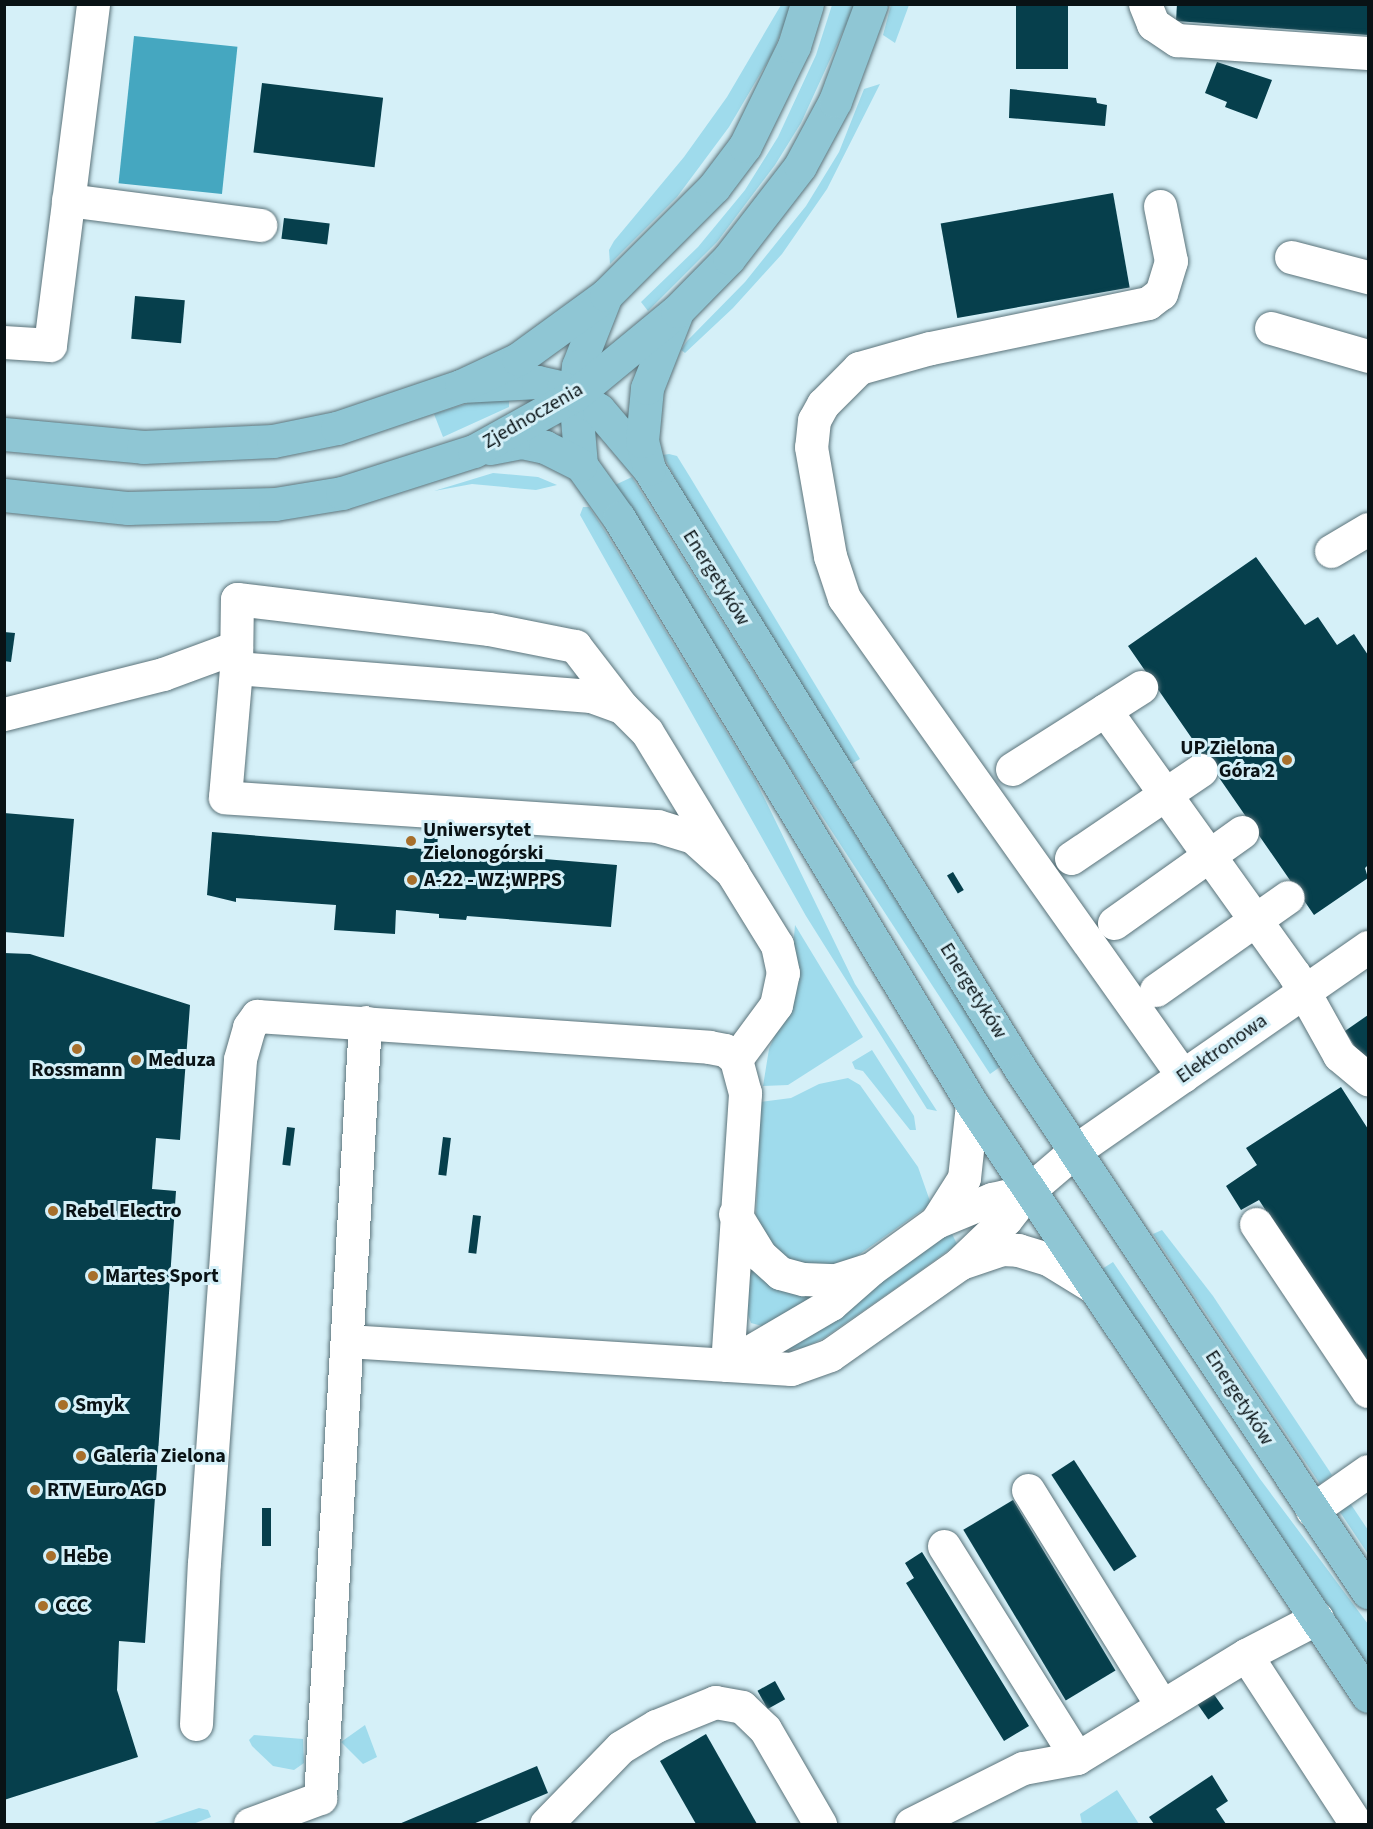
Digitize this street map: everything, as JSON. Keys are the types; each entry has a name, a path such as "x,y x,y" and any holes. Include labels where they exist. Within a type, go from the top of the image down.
{"main road":[{"path":"4,434 143,447 273,441 337,428 461,386 518,359 606,295 714,187 745,146 794,46 807,4"},
{"name":"Zjednoczenia","path":"4,495 128,508 275,504 342,493 474,451 575,395 677,311 729,258 800,166 836,101 871,4"},
{"path":"581,465 575,395 578,366 606,295"},
{"path":"649,469 642,441 647,388 677,311"},
{"name":"Energetyków","path":"461,386 538,382 575,395 598,410 649,469 1021,1070 1368,1592"},
{"path":"474,451 522,442 545,447 581,465 619,518 972,1104 1028,1191 1368,1696"}],"street":[{"path":"4,342 50,345 93,4"},
{"path":"1145,4 1153,24 1177,40 1368,53"},
{"path":"68,200 260,225"},
{"path":"1160,206 1171,261 1161,293 1148,303 930,348 860,368 823,404 814,420 812,447 830,556 844,598 1183,1076"},
{"path":"1291,257 1368,277"},
{"path":"1271,328 1368,356"},
{"path":"1332,551 1368,529"},
{"path":"732,872 693,837 657,826 225,797 236,657 237,599 489,629 575,646 622,707 647,732 777,945 783,973 776,1005 736,1059"},
{"path":"4,714 236,657 591,696 622,707"},
{"path":"1012,769 1141,687"},
{"path":"1105,710 1211,854 1305,992 1339,1055 1368,1079"},
{"path":"1071,858 1201,770"},
{"path":"1114,923 1242,832"},
{"path":"1156,990 1288,897"},
{"name":"Elektronowa","path":"959,1264 1006,1219 1028,1191 1076,1150 1368,947"},
{"path":"196,1724 204,1563 240,1059 249,1027 257,1016 365,1022 725,1050 736,1059 745,1094 735,1214 727,1365"},
{"path":"250,1824 320,1798 365,1022"},
{"path":"936,1222 964,1178 972,1104"},
{"path":"727,1365 831,1304 870,1269 936,1222 992,1199 1028,1191"},
{"path":"735,1214 760,1256 780,1273 803,1279 836,1280 870,1269"},
{"path":"1256,1224 1368,1392"},
{"path":"347,1341 791,1369 830,1355 959,1264 1000,1249 1018,1250 1048,1260 1092,1286"},
{"path":"1312,1510 1368,1471"},
{"path":"1028,1490 1162,1706"},
{"path":"944,1546 1077,1758"},
{"path":"911,1824 1023,1768 1077,1758 1246,1655 1317,1618"},
{"path":"1246,1655 1356,1824"},
{"path":"546,1824 621,1747 656,1726 715,1702 742,1707 765,1729 820,1824"}],"shaded area":[{"path":"781,5 792,5 772,54 729,127 677,197 610,264 609,250 614,241 684,157 727,97"},
{"path":"832,5 855,5 801,123 775,165 717,242 648,311 641,302 698,247 745,190 778,137 816,55"},
{"path":"891,5 909,5 895,43 883,35"},
{"path":"134,36 237,47 222,194 119,183"},
{"path":"880,84 827,189 782,254 733,308 685,353 681,350 687,341 745,282 806,206 839,152 864,89"},
{"path":"509,401 509,407 443,437 434,414 469,403"},
{"path":"663,455 677,456 860,759 848,766 685,497"},
{"path":"493,473 538,477 557,485 536,490 472,484 434,491"},
{"path":"632,477 1000,1067 990,1074 752,709 615,485"},
{"path":"583,507 589,507 605,531 755,779 855,984 937,1111 927,1109 806,916 580,515"},
{"path":"795,925 863,1037 788,1085 763,1086 769,1049 788,1006"},
{"path":"872,1050 914,1116 916,1130 910,1130 863,1071 855,1069 852,1062"},
{"path":"848,1078 860,1085 918,1167 931,1204 840,1268 826,1271 779,1256 756,1216 761,1102 791,1098 819,1084"},
{"path":"1162,1230 1213,1296 1332,1475 1320,1484 1153,1234"},
{"path":"951,1232 957,1244 916,1274 824,1338 803,1348 786,1349"},
{"path":"1113,1262 1260,1479 1368,1624 1368,1665 1102,1269"},
{"path":"751,1265 791,1293 812,1297 762,1326 751,1323 747,1312"},
{"path":"1348,1500 1368,1530 1368,1554 1336,1506"},
{"path":"365,1725 377,1757 363,1764 341,1742"},
{"path":"254,1735 303,1739 304,1763 294,1770 273,1766 252,1746 249,1740"},
{"path":"1117,1790 1139,1824 1082,1824 1080,1814"},
{"path":"199,1808 208,1810 211,1817 193,1824 151,1824"}],"building":[{"path":"1016,4 1068,4 1068,69 1016,69"},
{"path":"1177,4 1368,4 1368,35 1176,21"},
{"path":"1217,62 1272,80 1257,119 1225,107 1227,102 1205,93"},
{"path":"262,83 383,98 375,167 253,152"},
{"path":"1010,89 1096,98 1097,103 1107,105 1105,126 1009,118"},
{"path":"1113,193 1130,288 957,318 941,223"},
{"path":"284,218 330,224 327,244 281,239"},
{"path":"135,296 185,300 181,343 131,339"},
{"name":"UP Zielona Góra 2","path":"1256,557 1305,625 1318,617 1337,645 1354,634 1368,655 1368,865 1365,868 1368,878 1314,915 1128,646"},
{"path":"4,632 15,633 11,662 4,661"},
{"path":"4,813 74,819 64,937 4,932"},
{"name":"A-22 - WZ;WPPS","path":"212,832 423,849 425,833 438,834 437,850 617,865 611,927 467,916 466,920 439,918 439,914 396,910 395,934 334,930 336,905 236,898 236,902 207,895"},
{"path":"953,872 964,890 958,894 947,876"},
{"name":"Galeria Zielona","path":"4,953 30,954 190,1005 180,1140 156,1138 152,1189 176,1191 145,1643 119,1641 117,1690 138,1757 4,1800"},
{"path":"1368,1015 1368,1067 1345,1031"},
{"path":"1341,1087 1368,1129 1368,1367 1259,1200 1241,1210 1226,1186 1257,1165 1246,1148"},
{"path":"287,1127 295,1128 290,1166 282,1165"},
{"path":"443,1137 451,1138 446,1176 438,1175"},
{"path":"473,1215 481,1216 476,1254 468,1253"},
{"path":"1074,1460 1137,1556 1114,1571 1051,1475"},
{"path":"1013,1500 1115,1671 1066,1700 963,1530"},
{"path":"262,1508 271,1508 271,1546 262,1546"},
{"path":"922,1552 1029,1726 1004,1741 906,1583 914,1578 905,1563"},
{"path":"775,1681 785,1699 768,1709 758,1691"},
{"path":"1213,1693 1224,1709 1208,1719 1197,1704"},
{"path":"706,1734 757,1824 696,1824 660,1761"},
{"path":"537,1766 548,1793 473,1824 399,1824"},
{"path":"1212,1775 1228,1801 1216,1809 1226,1824 1154,1824 1149,1817"}],"place":[{"name":"UP Zielona Góra 2","path":"1287,760"},
{"name":"Uniwersytet Zielonogórski","path":"411,841"},
{"name":"A-22 - WZ;WPPS","path":"412,880"},
{"name":"Rossmann","path":"77,1049"},
{"name":"Meduza","path":"136,1060"},
{"name":"Rebel Electro","path":"53,1211"},
{"name":"Martes Sport","path":"93,1276"},
{"name":"Smyk","path":"63,1405"},
{"name":"Galeria Zielona","path":"81,1456"},
{"name":"RTV Euro AGD","path":"35,1490"},
{"name":"Hebe","path":"51,1556"},
{"name":"CCC","path":"43,1606"}]}
